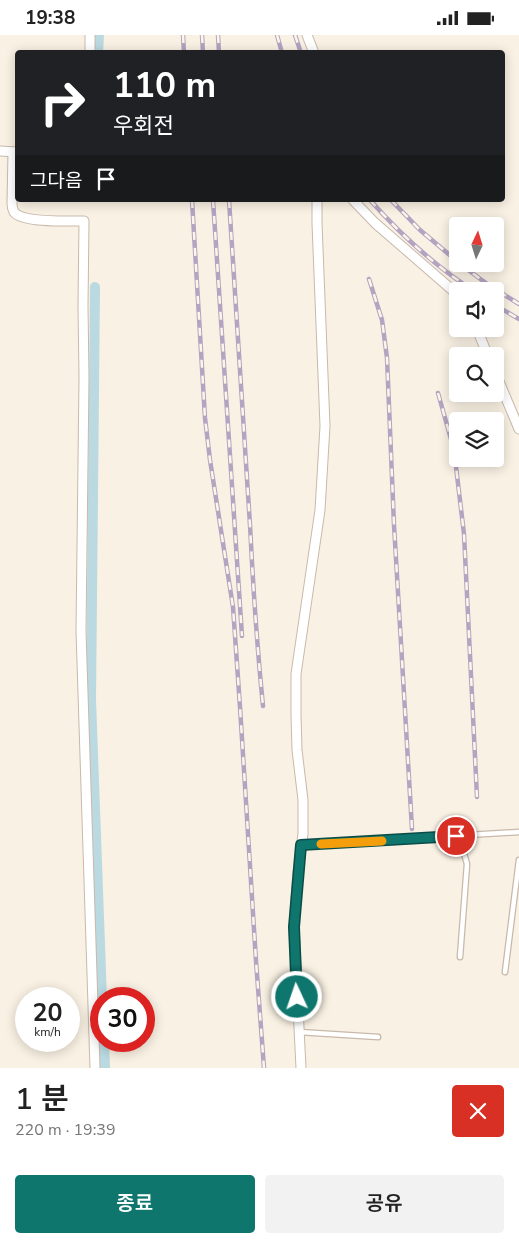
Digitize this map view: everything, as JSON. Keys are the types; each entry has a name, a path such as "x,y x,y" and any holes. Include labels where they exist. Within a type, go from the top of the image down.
{"street":[{"path":"90,35 90,50"},
{"path":"307,35 313,50"},
{"path":"0,151 15,152 13,211 19,216 28,219 84,221 81,631 95,1068"},
{"path":"301,1068 294,927 303,834 303,800 297,750 296,674 320,510 326,426 317,202"},
{"path":"355,202 375,223 449,287"},
{"path":"504,393 519,429"}],"lane":[{"path":"301,845 519,832"},
{"path":"456,836 468,864 460,957"},
{"path":"505,972 519,860"},
{"path":"299,1032 378,1037"}],"waterway":[{"path":"98,50 99,35"},
{"path":"95,287 91,700 102,987"},
{"path":"104,1052 105,1068"}],"railway":[{"path":"183,35 184,50"},
{"path":"202,35 203,50"},
{"path":"218,35 219,50"},
{"path":"277,35 281,50"},
{"path":"295,35 300,50"},
{"path":"192,202 205,418 233,607 264,1068"},
{"path":"213,202 242,636"},
{"path":"229,202 263,706"},
{"path":"372,202 419,249 461,282"},
{"path":"393,202 420,230 449,254"},
{"path":"472,273 519,304"},
{"path":"369,279 382,320 387,358 394,525 412,829"},
{"path":"504,310 519,319"},
{"path":"438,393 454,450 464,534 477,797"}],"slow traffic":[{"path":"321,844 382,841"}],"route":[{"path":"297,997 294,927 301,845 456,836"}]}
